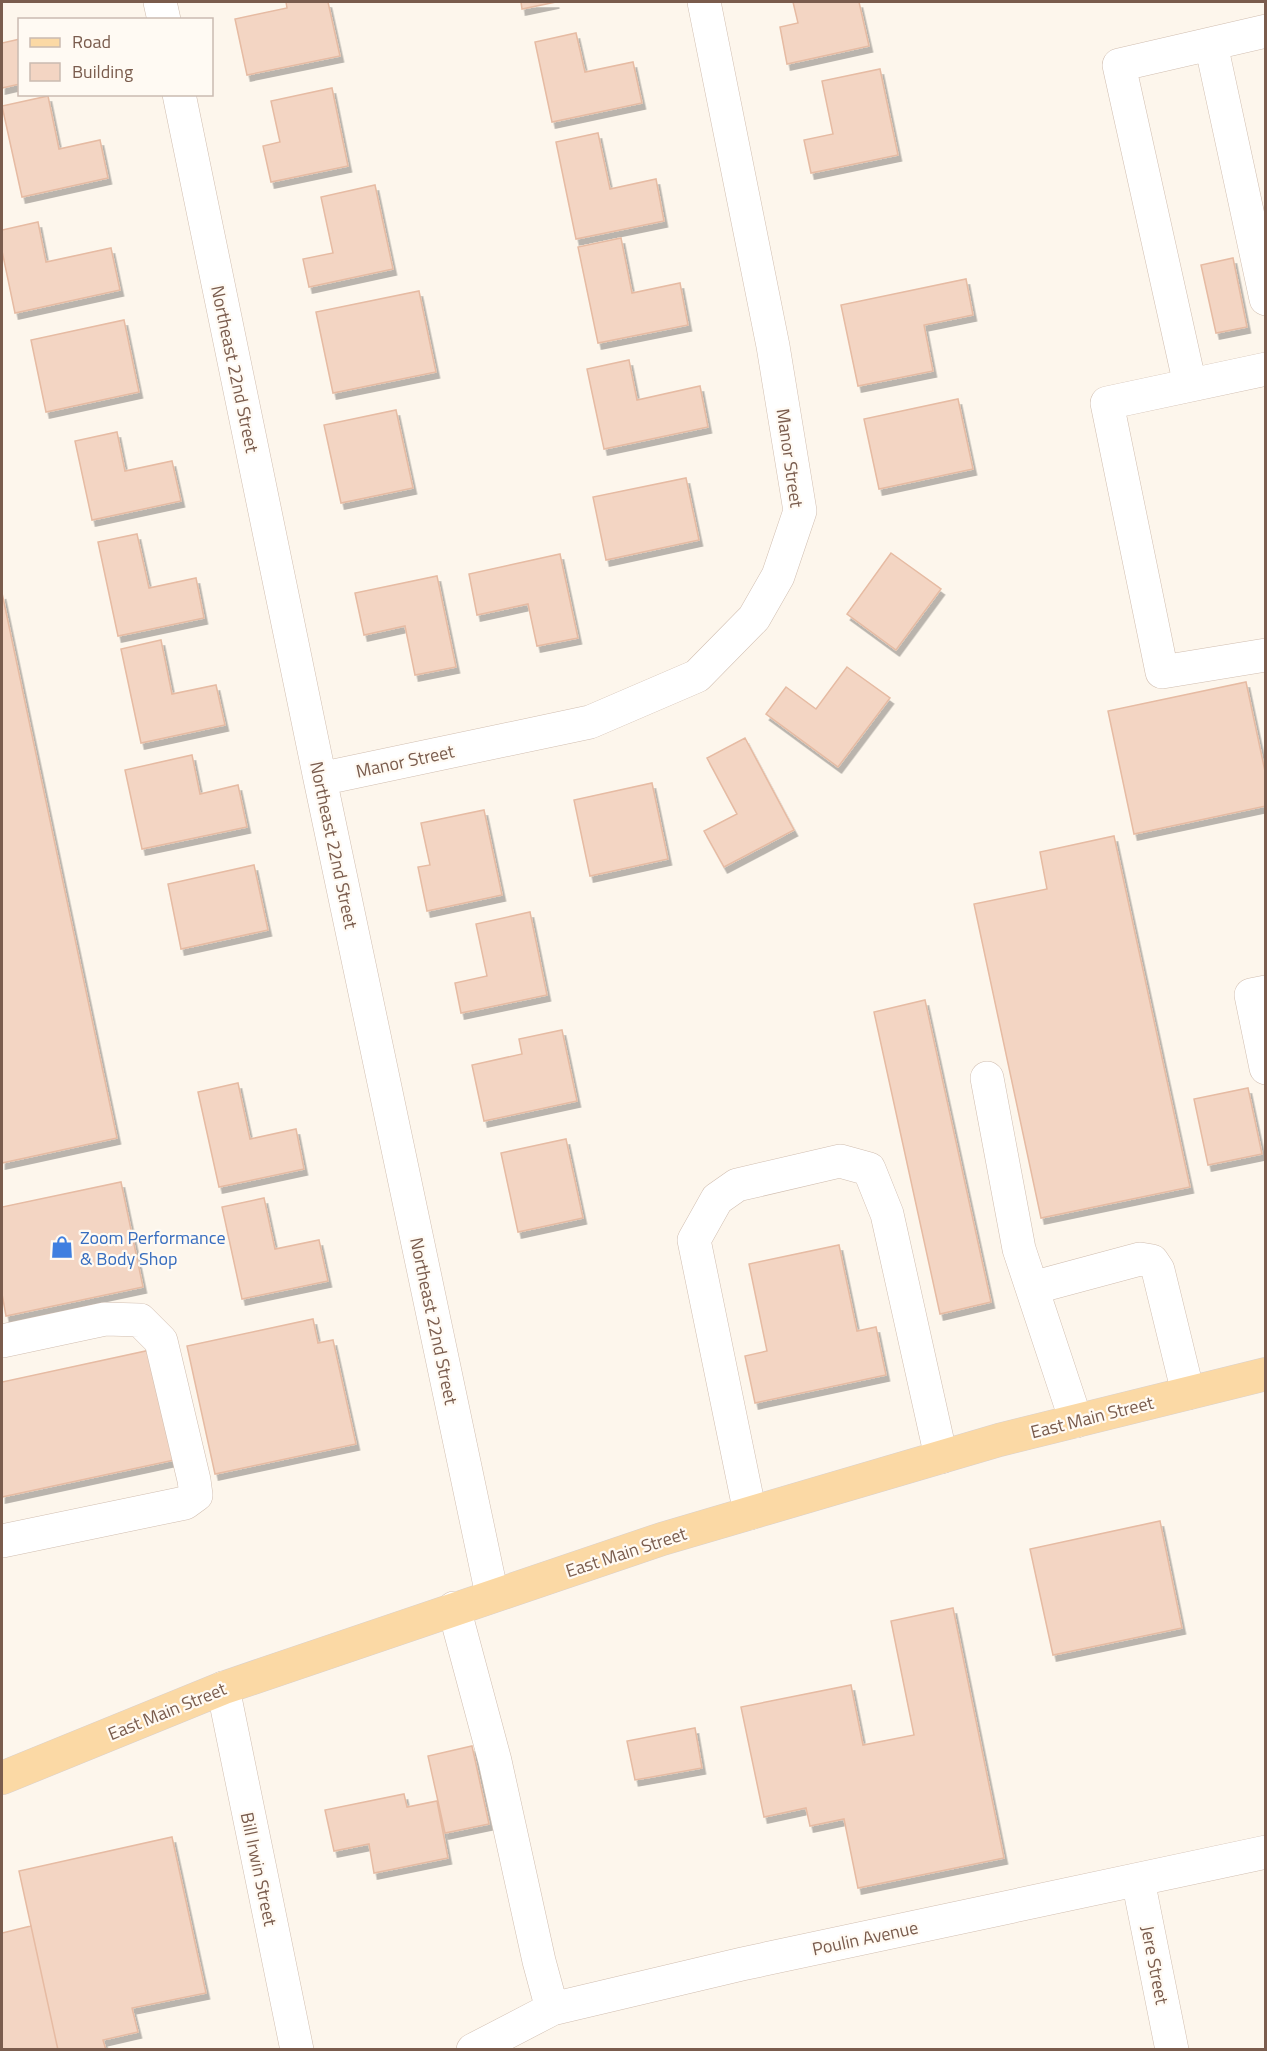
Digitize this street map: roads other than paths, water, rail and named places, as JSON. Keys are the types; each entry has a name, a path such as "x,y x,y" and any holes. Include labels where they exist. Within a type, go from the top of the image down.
{"main road":[{"name":"East Main Street","path":"2,1778 223,1688 662,1539 940,1457 1076,1420 1266,1374"}],"street":[{"path":"160,2 164,18"},
{"name":"Manor Street","path":"320,779 590,722 697,676 754,618 778,576 800,511 773,346 704,2"},
{"path":"1190,385 1119,65 1266,31"},
{"path":"1211,44 1266,298"},
{"name":"Northeast 22nd Street","path":"179,96 492,1595"},
{"path":"1266,369 1107,403 1162,672 1266,655"},
{"path":"1266,992 1251,995 1266,1068"},
{"path":"987,1078 1019,1249 1076,1420"},
{"path":"750,1513 694,1240 717,1199 737,1185 840,1161 868,1169 887,1214 940,1457"},
{"path":"1032,1288 1140,1259 1152,1261 1158,1270 1188,1393"},
{"path":"2,1341 105,1319 140,1320 161,1341 196,1495 185,1503 2,1541"},
{"path":"454,1608 495,1761 539,1961 552,2009"},
{"name":"Bill Irwin Street","path":"223,1688 297,2049"},
{"name":"Poulin Avenue","path":"473,2049 552,2009 742,1964 1266,1852"},
{"name":"Jere Street","path":"1138,1880 1172,2049"}],"place":[{"name":"Zoom Performance & Body Shop","path":"62,1247"}]}
